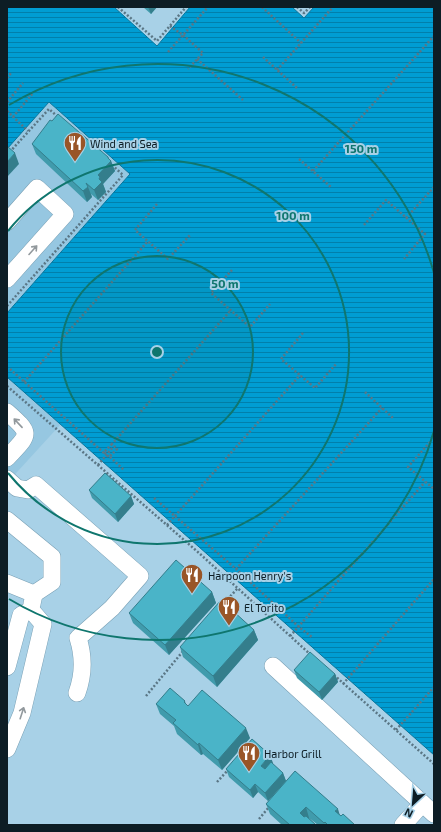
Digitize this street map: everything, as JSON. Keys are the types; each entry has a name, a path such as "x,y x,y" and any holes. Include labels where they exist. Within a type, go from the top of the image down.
{"street":[{"path":"7,222 37,188 65,214 7,279"},
{"path":"7,412 21,424 25,434 24,439 7,458"},
{"path":"7,479 17,488 28,490 36,485 140,576 112,608 78,638 83,667 77,693"},
{"path":"7,520 52,557 52,582 32,602 21,616 7,667"},
{"path":"7,583 32,602 43,624 22,713 7,749"},
{"path":"272,666 428,809 403,825"}],"path":[{"path":"118,7 157,41 186,7"},
{"path":"168,52 208,7"},
{"path":"262,7 302,42"},
{"path":"297,7 304,13 310,7"},
{"path":"277,70 333,7"},
{"path":"170,26 183,35 203,53 188,69"},
{"path":"313,171 434,36"},
{"path":"263,57 298,89"},
{"path":"197,59 243,100"},
{"path":"7,78 11,73"},
{"path":"7,102 23,83"},
{"path":"13,117 33,93"},
{"path":"7,111 28,131"},
{"path":"299,159 332,188"},
{"path":"406,218 434,187"},
{"path":"364,225 386,200 425,234 404,260"},
{"path":"157,204 135,230 168,259 191,234"},
{"path":"24,382 148,241"},
{"path":"232,270 212,293 250,326 270,304"},
{"path":"98,465 112,446 231,310"},
{"path":"303,333 281,359 315,388 337,363"},
{"path":"10,369 124,470"},
{"path":"167,525 300,375"},
{"path":"7,386 167,525 314,657"},
{"path":"364,392 394,419"},
{"path":"236,569 382,408"},
{"path":"430,442 408,467 434,489"},
{"path":"104,452 112,446"},
{"path":"110,457 117,449 112,446"},
{"path":"290,636 425,482"},
{"path":"154,498 236,569 298,627 313,638"},
{"path":"343,684 434,579"},
{"path":"219,609 238,588"},
{"path":"146,696 185,649"},
{"path":"331,673 434,764"},
{"path":"396,730 434,687"},
{"path":"217,782 228,770"},
{"path":"259,819 273,803"}],"shaded area":[{"path":"49,102 130,174 7,313 7,149"},
{"path":"7,377 61,424 7,483"}],"water":[{"path":"7,7 114,7 157,46 190,7 292,7 304,18 314,7 434,7 434,755 7,377 7,313 130,174 49,102 7,149"}],"building":[{"name":"Wind and Sea","path":"58,114 111,161 98,175 102,182 94,190 86,183 88,187 83,191 32,144 50,120 52,121"},
{"path":"7,146 15,153 7,162"},
{"path":"105,473 131,496 115,514 89,490"},
{"path":"176,560 212,592 165,645 129,613"},
{"path":"221,600 254,630 213,676 180,647"},
{"path":"310,652 335,674 319,692 294,670"},
{"path":"170,688 185,701 184,702 188,706 202,690 246,728 218,760 173,723 176,720 156,704"},
{"path":"252,739 270,755 261,766 265,769 271,762 283,773 265,793 255,784 250,790 226,769"},
{"path":"295,771 338,809 335,811 341,816 343,814 355,825 328,825 306,807 300,813 316,825 290,825 266,804"}],"place":[{"name":"Wind and Sea","path":"75,162"},
{"name":"Harpoon Henry's","path":"192,594"},
{"name":"El Torito","path":"229,626"},
{"name":"Harbor Grill","path":"249,772"}]}
